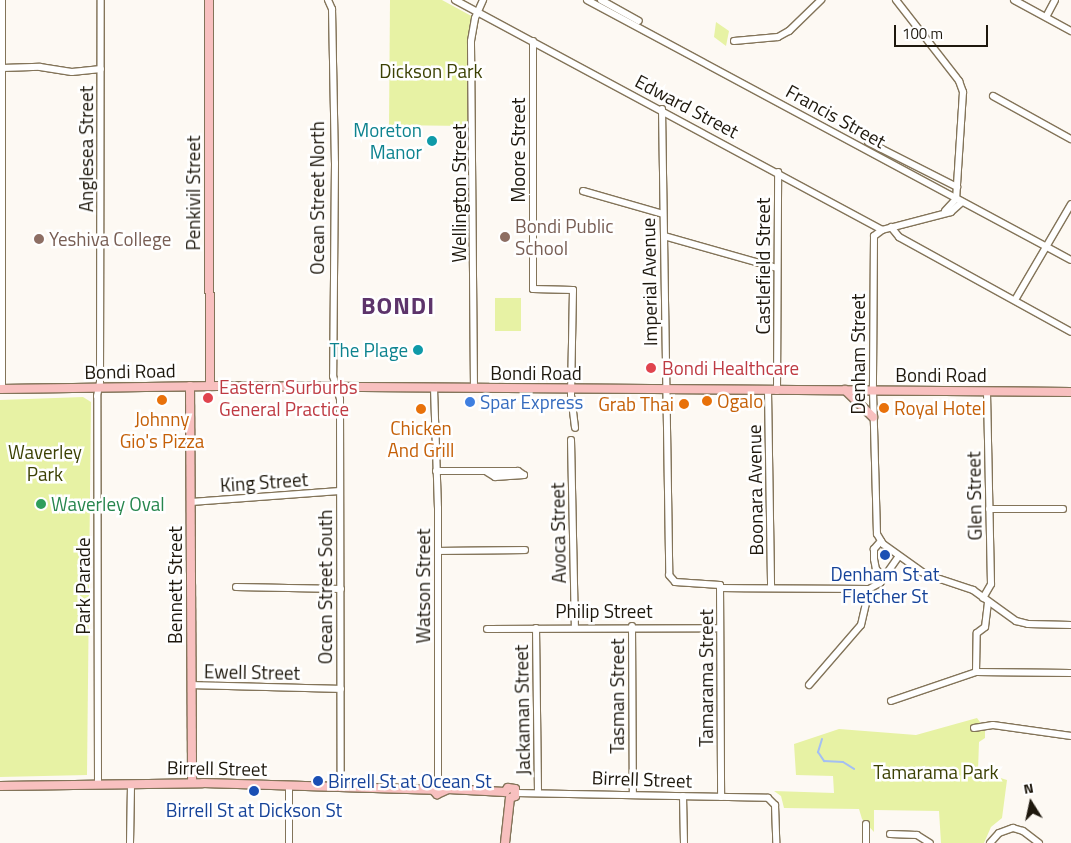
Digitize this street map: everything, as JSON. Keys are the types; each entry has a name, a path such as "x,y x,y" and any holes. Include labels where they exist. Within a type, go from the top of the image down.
{"main road":[{"name":"Penkivil Street","path":"209,0 210,386"},
{"name":"Bennett Street","path":"190,386 192,783"},
{"name":"Bondi Road","path":"1,389 210,386 1071,392"},
{"path":"845,390 873,417"},
{"name":"Birrell Street","path":"0,786 192,783 438,788 510,794"},
{"path":"505,843 510,794"}],"street":[{"path":"1,389 2,0"},
{"name":"Anglesea Street","path":"99,387 101,0"},
{"name":"Ocean Street North","path":"328,0 332,9 335,163 332,301 333,376 336,388"},
{"name":"Ocean Street North","path":"332,9 336,0"},
{"name":"Edward Street","path":"454,0 662,109 882,230"},
{"name":"Wellington Street","path":"474,388 471,41 477,11 483,0"},
{"name":"Francis Street","path":"587,0 1071,260"},
{"path":"602,0 639,21"},
{"path":"734,41 778,37 789,31 821,0"},
{"path":"882,230 940,214 948,210 959,200 956,187 963,92 952,73 896,0"},
{"path":"1014,0 1071,31"},
{"path":"1046,17 1055,0"},
{"name":"Moore Street","path":"533,41 533,289 573,290 573,389"},
{"path":"2,68 40,67 72,72 101,69"},
{"path":"993,96 1071,139"},
{"name":"Imperial Avenue","path":"662,109 669,577 675,582 716,582 720,588"},
{"name":"Francis Street","path":"868,142 956,187"},
{"name":"Castlefield Street","path":"777,391 778,172"},
{"path":"583,191 663,214"},
{"path":"1015,300 1071,204"},
{"path":"891,227 895,234 1071,332"},
{"name":"Denham Street","path":"882,230 876,232 873,242 872,391 876,525 881,541 874,549 874,559 876,569 884,577"},
{"path":"664,236 777,268"},
{"name":"Park Parade","path":"98,784 99,387"},
{"name":"Ocean Street South","path":"336,388 340,398 341,787"},
{"name":"Watson Street","path":"434,388 438,551 438,788"},
{"path":"573,389 574,428"},
{"name":"Boonara Avenue","path":"768,391 772,588"},
{"name":"Glen Street","path":"976,672 976,632 985,627 985,600 991,584 987,392"},
{"name":"Avoca Street","path":"571,440 575,626"},
{"path":"436,470 518,471 524,475 522,477 495,477 487,472"},
{"name":"King Street","path":"191,502 340,491"},
{"path":"989,509 1062,509"},
{"path":"881,541 929,577 963,586 1023,623 1071,625"},
{"path":"438,551 525,550"},
{"path":"809,685 861,625 869,589 884,577 899,556"},
{"path":"236,587 341,589"},
{"path":"720,588 869,589"},
{"name":"Tamarama Street","path":"720,588 721,797"},
{"name":"Philip Street","path":"487,629 575,626 720,628"},
{"name":"Tasman Street","path":"632,626 633,795"},
{"name":"Jackaman Street","path":"536,628 538,792"},
{"path":"890,701 976,672 1071,673"},
{"name":"Ewell Street","path":"192,685 341,689"},
{"path":"974,728 993,724 1071,736"},
{"path":"130,843 131,784"},
{"path":"289,786 289,843"},
{"name":"Birrell Street","path":"510,794 538,792 768,798 776,805 776,843"},
{"path":"683,796 684,843"},
{"path":"866,824 866,843"},
{"path":"990,842 1002,831 1016,829 1039,843"},
{"path":"890,834 918,835 930,843"}],"green space":[{"name":"Dickson Park","path":"390,0 442,0 475,18 474,122 465,126 389,125"},
{"path":"716,22 729,31 726,46 714,37"},
{"path":"495,298 521,298 521,331 495,331"},
{"name":"Waverley Park","path":"83,397 91,402 87,775 0,777 0,400"},
{"name":"Tamarama Park","path":"977,718 985,729 985,738 979,742 978,771 1007,780 1002,818 991,827 984,843 941,843 939,811 874,810 874,832 862,819 859,809 784,808 781,796 774,791 834,793 833,776 796,775 794,744 839,729 916,735"}],"waterway":[{"path":"822,739 818,752 824,761 843,762 854,769"}],"place":[{"name":"Moreton Manor","path":"432,141"},
{"name":"Bondi Public School","path":"505,237"},
{"name":"Yeshiva College","path":"39,239"},
{"name":"The Plage","path":"418,350"},
{"name":"Bondi Healthcare","path":"651,368"},
{"name":"Eastern Surburbs General Practice","path":"208,398"},
{"name":"Johnny Gio's Pizza","path":"162,400"},
{"name":"Ogalo","path":"707,401"},
{"name":"Spar Express","path":"470,402"},
{"name":"Grab Thai","path":"684,404"},
{"name":"Royal Hotel","path":"884,408"},
{"name":"Chicken And Grill","path":"421,409"},
{"name":"Waverley Oval","path":"41,504"},
{"name":"Denham St at Fletcher St","path":"885,555"},
{"name":"Birrell St at Ocean St","path":"318,781"},
{"name":"Birrell St at Dickson St","path":"254,791"}],"district":[{"name":"BONDI","path":"398,306"}]}
